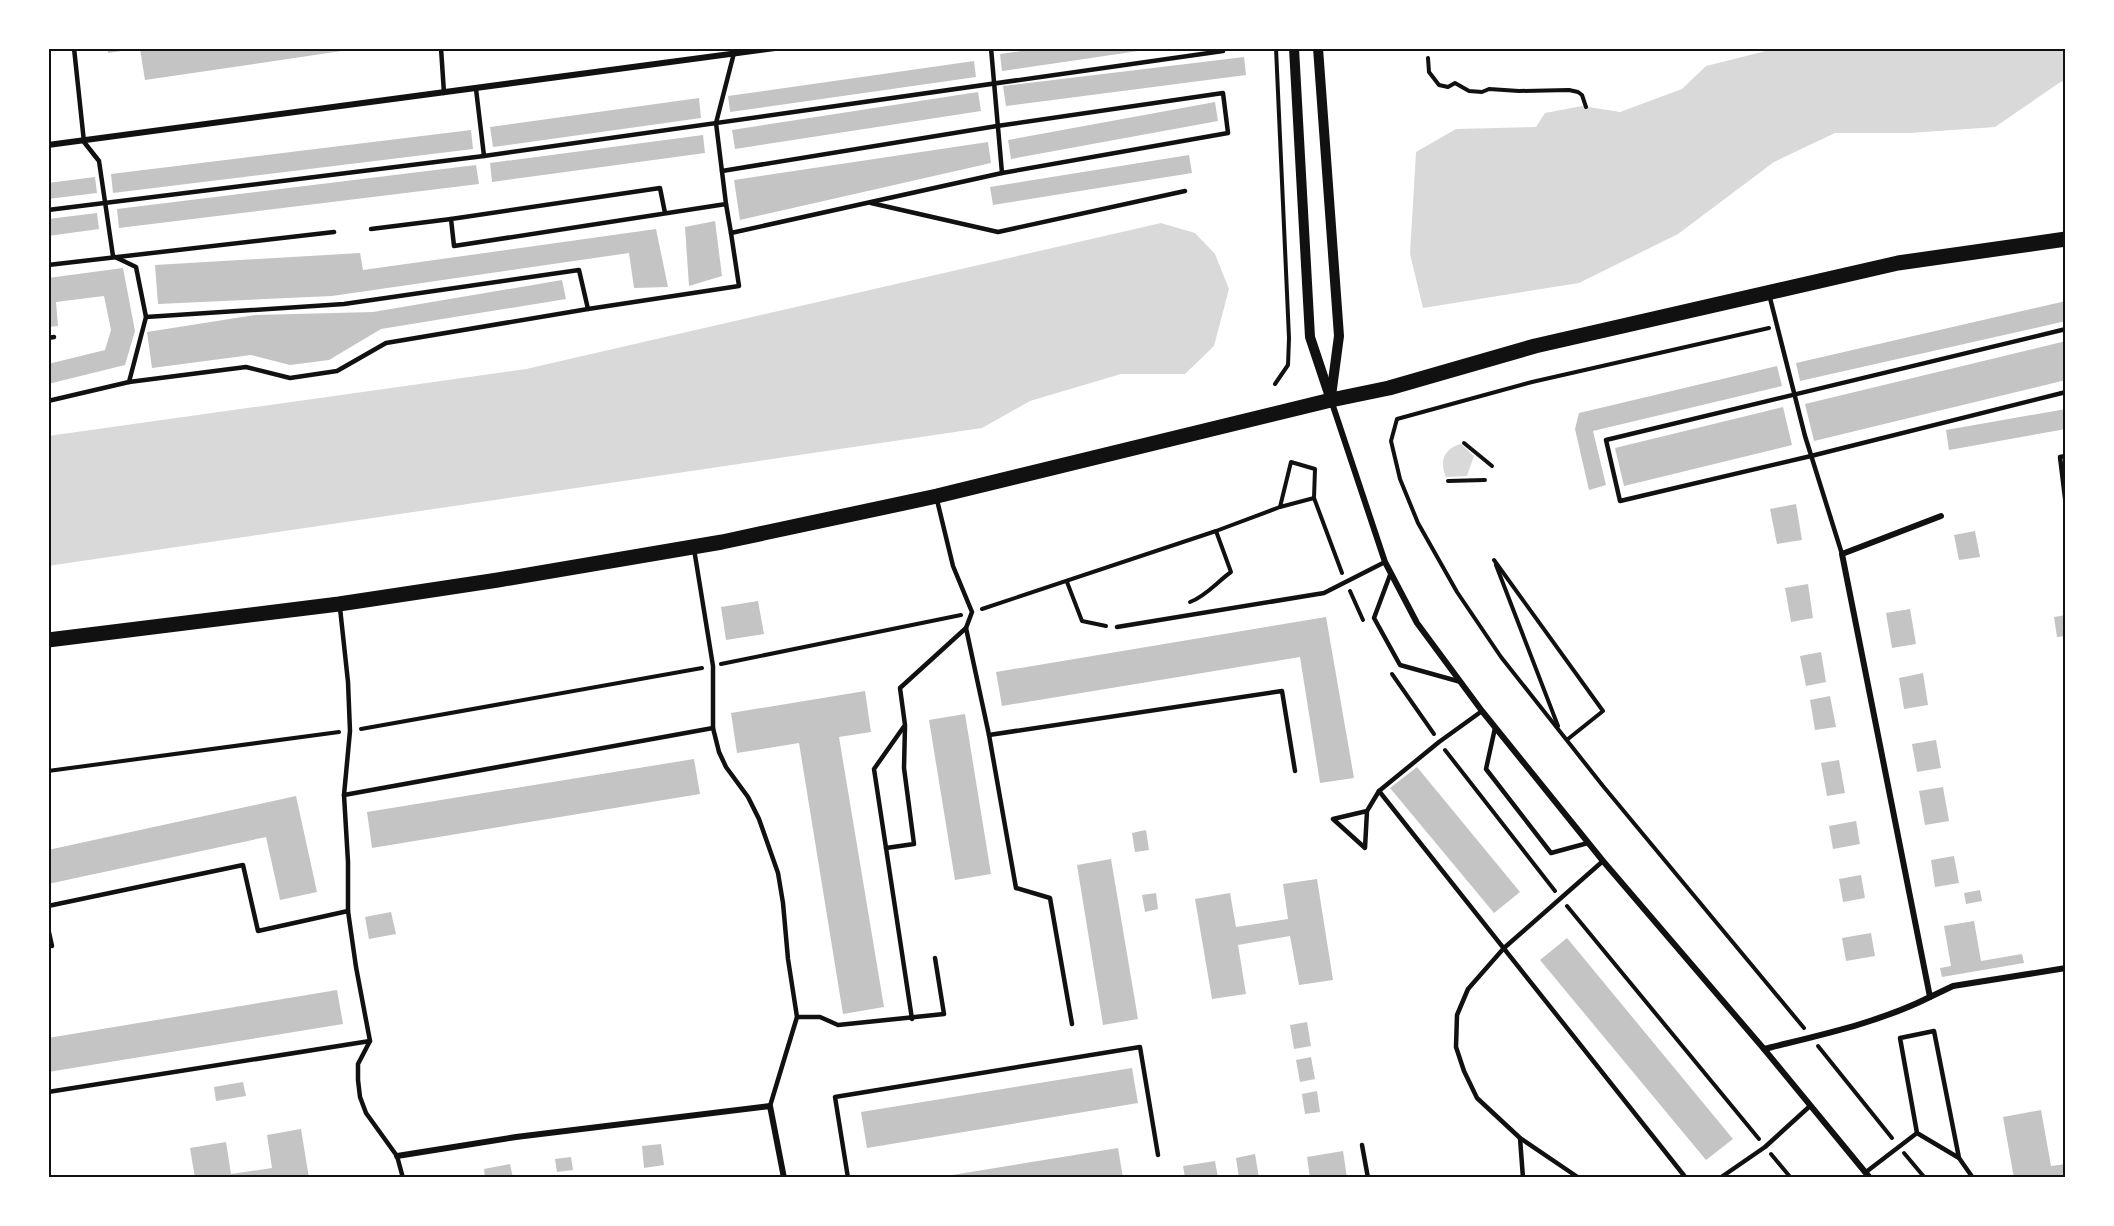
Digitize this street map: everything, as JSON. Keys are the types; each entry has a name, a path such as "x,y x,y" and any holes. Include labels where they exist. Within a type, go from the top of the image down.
{"main road":[{"path":"48,640 339,604 694,547 937,496 1331,400 1389,388 1534,346 1898,263 2066,239"}],"street":[{"path":"48,145 444,93 733,51 775,48"},
{"path":"1293,48 1310,337 1390,575 1418,623 1495,728 1588,843 1764,1049 1870,1178"},
{"path":"1318,48 1339,336 1331,400"},
{"path":"1930,997 1842,554 1941,516"},
{"path":"1764,1049 1902,1011 1953,986 2066,968"},
{"path":"397,1156 516,1137 770,1106 784,1178"}],"lane":[{"path":"74,48 84,142 99,161 113,256"},
{"path":"441,48 444,93"},
{"path":"991,48 1002,173"},
{"path":"48,401 129,382 246,367 290,378 337,371 386,343 738,286 716,123 733,51"},
{"path":"48,210 484,156 1223,51"},
{"path":"476,88 484,156"},
{"path":"722,171 997,126 1223,93 1228,133 1002,173 731,233"},
{"path":"371,229 660,188 665,213"},
{"path":"868,203 998,232 1185,191"},
{"path":"451,219 454,246 726,204"},
{"path":"48,265 334,232"},
{"path":"113,256 136,267 146,317 129,382"},
{"path":"146,317 344,304 579,270 588,309"},
{"path":"1769,292 1811,456 1842,554"},
{"path":"2066,329 1606,440 1620,501 2066,392"},
{"path":"2066,456 2060,457 2066,506"},
{"path":"886,848 914,844 904,768 905,725 900,688 966,628 972,612 953,566 937,496"},
{"path":"694,547 713,666 713,728 718,752 748,797 759,819 778,873 783,903 797,1017 770,1106"},
{"path":"1115,625 1324,593 1385,562"},
{"path":"1390,575 1374,618 1400,665 1461,682"},
{"path":"339,604 348,682 350,731 344,795 348,911 370,1041 358,1064 360,1096 366,1113 397,1156 403,1178"},
{"path":"966,628 989,735 1016,888 1050,898 1072,1024"},
{"path":"989,735 1282,691 1295,771"},
{"path":"1367,811 1333,819 1365,848 1367,811 1379,791 1482,711"},
{"path":"905,725 874,769 912,1019"},
{"path":"344,795 713,728"},
{"path":"1495,728 1486,769 1551,853 1588,843"},
{"path":"1379,791 1686,1178"},
{"path":"1579,1178 1520,1138 1477,1098 1456,1047 1457,1015 1468,989 1504,948 1603,861"},
{"path":"48,906 243,865 258,931 348,911"},
{"path":"48,928 52,946"},
{"path":"797,1017 820,1017 838,1025 944,1014 935,958"},
{"path":"1959,1158 1935,1031 1900,1038 1917,1133 1959,1158 1973,1178"},
{"path":"48,1092 370,1041"},
{"path":"848,1178 835,1096 1140,1047 1158,1155"},
{"path":"1720,1178 1766,1146 1810,1106"},
{"path":"1866,1172 1917,1133"},
{"path":"1520,1138 1523,1178"},
{"path":"1362,1145 1368,1178"}],"path":[{"path":"1275,384 1288,365 1289,338 1276,48"},
{"path":"1428,58 1429,72 1439,85 1448,87 1455,84 1468,91 1482,92 1489,89 1569,90 1582,95 1586,107"},
{"path":"1777,326 1532,382 1397,419 1391,441 1400,479 1418,523 1457,592 1501,657 1925,1178"},
{"path":"1464,443 1492,466"},
{"path":"1280,507 1291,462"},
{"path":"1448,481 1485,480"},
{"path":"48,771 350,731 713,666 972,612 1067,582 1280,507 1314,498"},
{"path":"1186,603 1203,597 1231,572 1216,531"},
{"path":"1559,729 1494,560 1603,711 1568,739"},
{"path":"1067,582 1082,621 1104,627 1115,625"}],"shaded area":[{"path":"1778,48 2066,48 2066,80 1995,127 1910,133 1835,133 1774,162 1678,234 1579,283 1423,308 1410,254 1416,152 1456,129 1536,127 1545,113 1582,106 1620,112 1682,89 1706,66"},
{"path":"1161,223 1195,233 1215,254 1229,289 1214,346 1185,374 1121,374 1030,401 982,428 48,566 48,436 526,369"},
{"path":"1461,444 1474,456 1467,476 1446,477 1443,466 1444,456 1450,449"}],"building":[{"path":"107,48 134,48 134,49 108,53"},
{"path":"145,48 362,48 145,80 140,49"},
{"path":"1045,48 1152,49 1002,71 1000,54"},
{"path":"1244,57 1246,75 1006,106 1003,86"},
{"path":"974,61 976,77 730,112 728,96"},
{"path":"978,92 981,111 735,149 732,130"},
{"path":"699,98 701,118 493,147 490,127"},
{"path":"1215,102 1218,121 1011,159 1008,140"},
{"path":"471,130 473,149 113,193 111,174"},
{"path":"703,135 705,153 492,182 490,163"},
{"path":"988,142 991,163 740,220 734,180"},
{"path":"1189,155 1192,173 993,205 990,187"},
{"path":"476,165 479,184 119,228 117,209"},
{"path":"95,177 97,193 48,199 48,183"},
{"path":"97,213 99,229 48,236 48,219"},
{"path":"715,221 722,276 689,286 685,227"},
{"path":"656,229 668,287 634,288 629,253 332,296 158,304 155,265 360,253 363,270"},
{"path":"123,268 135,331 125,365 48,384 48,364 105,350 111,330 104,296 56,302 58,326 48,327 48,278"},
{"path":"562,280 566,299 381,329 329,360 290,365 251,355 152,368 147,332 255,315 373,312"},
{"path":"2066,301 2066,321 1800,381 1796,363"},
{"path":"2066,341 2066,380 1814,441 1805,404"},
{"path":"1777,366 1782,386 1593,431 1606,485 1589,490 1575,429 1579,413"},
{"path":"1783,407 1792,445 1624,486 1615,448"},
{"path":"2066,409 2066,429 1949,450 1946,430"},
{"path":"1796,504 1802,540 1777,544 1770,509"},
{"path":"1975,531 1980,557 1959,560 1954,535"},
{"path":"1808,584 1813,618 1791,622 1785,588"},
{"path":"758,601 764,634 726,640 721,607"},
{"path":"1910,609 1916,644 1892,648 1886,613"},
{"path":"2066,615 2066,636 2057,637 2054,617"},
{"path":"1326,617 1354,778 1320,783 1300,657 1002,706 996,672"},
{"path":"1821,652 1826,682 1806,686 1800,656"},
{"path":"1923,673 1928,705 1904,709 1899,678"},
{"path":"865,691 871,732 839,737 884,1007 843,1014 799,743 737,753 731,713"},
{"path":"1830,696 1836,727 1815,730 1810,700"},
{"path":"965,714 991,874 955,880 929,720"},
{"path":"1936,740 1941,768 1917,772 1912,744"},
{"path":"694,759 700,794 372,848 367,812"},
{"path":"1839,760 1845,793 1827,796 1821,763"},
{"path":"1417,767 1520,892 1494,913 1390,788"},
{"path":"1943,787 1949,821 1925,825 1919,791"},
{"path":"296,796 317,892 280,900 266,837 48,884 48,850"},
{"path":"1856,821 1860,844 1833,849 1829,826"},
{"path":"1146,830 1149,850 1135,852 1132,833"},
{"path":"1954,856 1959,883 1935,887 1931,860"},
{"path":"1111,859 1138,1019 1103,1025 1077,865"},
{"path":"1861,875 1865,898 1843,902 1839,879"},
{"path":"1317,879 1333,980 1299,985 1290,936 1238,945 1246,994 1212,999 1195,899 1230,893 1236,927 1288,919 1283,884"},
{"path":"1980,890 1982,901 1966,904 1964,893"},
{"path":"1156,893 1158,909 1145,912 1142,895"},
{"path":"391,912 396,934 369,939 365,917"},
{"path":"1974,921 1981,961 2022,954 2024,963 1942,977 1940,968 1951,966 1944,926"},
{"path":"1871,933 1875,956 1846,961 1842,938"},
{"path":"1567,938 1733,1139 1706,1160 1540,960"},
{"path":"337,990 343,1024 48,1072 48,1038"},
{"path":"1307,1022 1311,1046 1294,1049 1290,1025"},
{"path":"1311,1057 1315,1079 1300,1082 1296,1060"},
{"path":"1132,1068 1138,1103 867,1148 861,1112"},
{"path":"243,1082 246,1096 216,1101 214,1087"},
{"path":"1317,1091 1320,1112 1305,1114 1302,1094"},
{"path":"2041,1110 2051,1166 2066,1164 2066,1178 2014,1178 2003,1117"},
{"path":"301,1129 309,1178 195,1178 190,1148 226,1142 231,1174 272,1168 267,1135"},
{"path":"661,1144 664,1165 644,1168 642,1146"},
{"path":"1118,1148 1123,1178 940,1178 940,1177"},
{"path":"1343,1151 1347,1178 1310,1178 1307,1157"},
{"path":"1255,1154 1259,1178 1239,1178 1236,1158"},
{"path":"571,1157 573,1170 557,1172 555,1159"},
{"path":"1215,1161 1218,1178 1185,1178 1183,1166"},
{"path":"510,1164 513,1178 485,1178 484,1169"}]}
